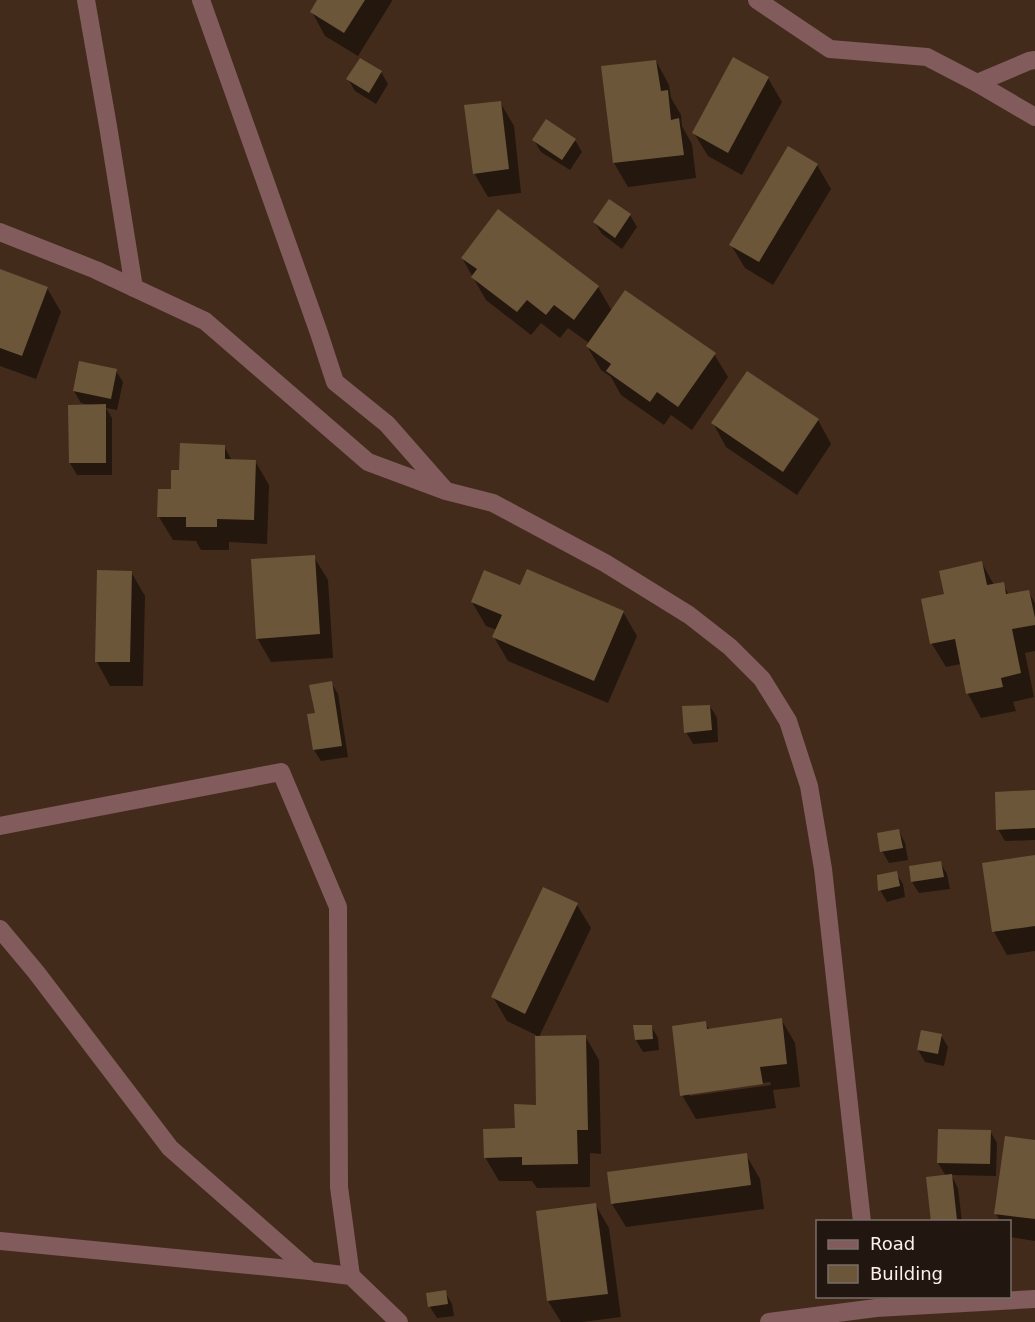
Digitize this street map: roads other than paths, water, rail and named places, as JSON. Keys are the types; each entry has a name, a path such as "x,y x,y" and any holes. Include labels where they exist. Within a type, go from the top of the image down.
{"street":[{"path":"86,0 134,288"},
{"path":"201,0 320,333 335,382 387,424 446,491"},
{"path":"757,0 830,49 927,57 1035,117"},
{"path":"977,83 1035,60"},
{"path":"0,232 96,270 205,321 368,462 446,491 493,503 605,563 689,615 730,647 762,679 788,721 809,786 823,869 862,1220"},
{"path":"0,826 281,772 338,907 339,1187 351,1276"},
{"path":"0,929 36,972 170,1148 310,1271"},
{"path":"0,1241 351,1276 399,1322"},
{"path":"769,1322 875,1302 1035,1299"}]}
